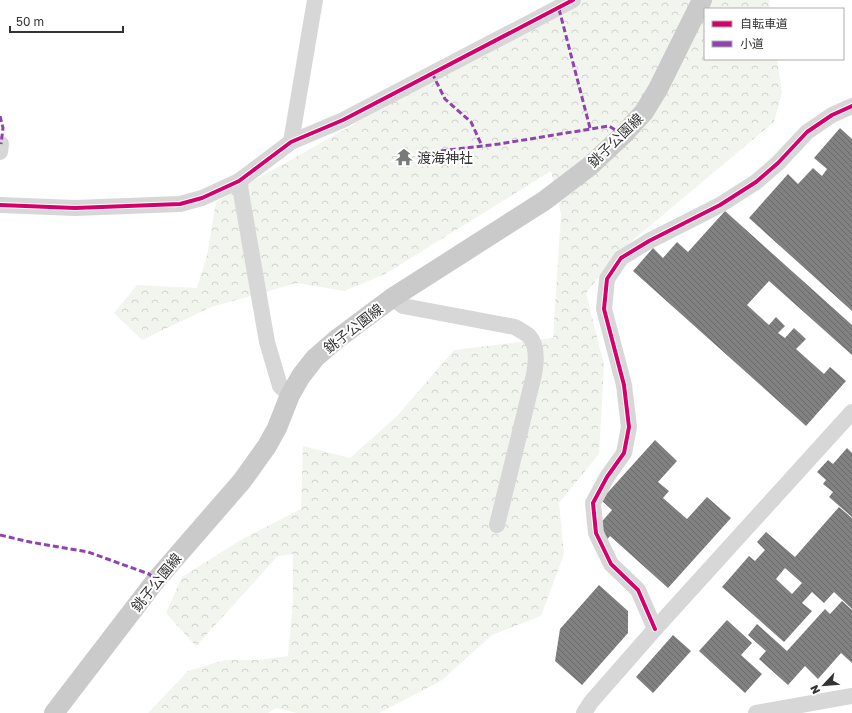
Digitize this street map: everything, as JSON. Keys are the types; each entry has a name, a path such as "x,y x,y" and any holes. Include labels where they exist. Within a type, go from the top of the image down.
{"main road":[{"name":"銚子公園線","path":"54,713 156,580 242,481 278,428 290,396 301,376 315,358 337,339 392,298 544,201 590,166 623,135 644,112 658,89 702,0"}],"street":[{"path":"0,205 75,208 180,204 202,198 238,181 291,142 343,120 573,0"},
{"path":"291,142 313,1"},
{"path":"655,629 638,590 611,564 596,533 593,503 607,477 624,453 629,427 624,385 604,309 607,279 621,258 649,241 720,205 756,182 778,163 807,132 832,114 852,106"},
{"path":"238,181 267,342 280,386 290,396"},
{"path":"392,298 403,306 515,327 529,336 534,348 536,361 533,379 497,525"},
{"path":"584,713 591,702 655,629 852,412"},
{"path":"756,713 852,696"}],"green space":[{"path":"575,0 770,0 770,8 704,8 704,60 777,60 782,92 774,122 621,250 586,293 604,365 599,454 559,503 564,554 541,616 492,635 441,681 379,713 297,713 276,708 268,713 148,713 188,671 225,660 259,660 288,656 293,602 293,554 278,556 196,646 166,613 182,577 244,538 301,509 303,446 350,458 397,416 454,350 553,338 561,214 551,171 385,274 344,291 297,283 211,307 142,340 114,313 137,285 197,288 207,256 216,202"}],"building":[{"path":"840,128 852,139 852,311 749,218 788,174 798,184 813,168 822,176 827,169 814,158"},
{"path":"725,211 852,325 852,355 769,281 747,305 769,325 776,317 785,326 778,333 785,338 794,328 806,339 796,349 824,374 830,367 846,381 806,426 633,271 653,248 663,258 677,242 688,252"},
{"path":"655,440 677,461 658,482 669,491 663,498 687,519 707,497 731,518 668,588 610,536 605,542 598,526 612,510 601,500"},
{"path":"847,448 852,453 852,517 829,497 833,492 823,484 826,480 817,472 828,460 833,464"},
{"path":"839,507 852,518 852,609 834,592 824,603 812,592 802,603 812,611 784,642 722,587 749,556 755,561 765,550 757,542 766,532 795,557","holes":["785,568 802,583 792,594 776,579"]},
{"path":"599,585 628,611 628,633 582,685 555,661 560,629"},
{"path":"842,601 852,610 852,663 841,653 818,679 805,666 788,685 759,659 766,651 748,635 757,624 787,651 825,609 830,614"},
{"path":"727,620 752,643 741,655 762,674 745,693 699,651"},
{"path":"673,635 691,651 653,693 636,677"}],"marked path":[{"path":"559,9 590,128"},
{"path":"432,73 445,99 471,122 482,146"},
{"path":"0,116 3,128 1,144"},
{"path":"423,153 499,144 609,126 623,135"},
{"path":"0,535 88,552 149,574 156,580"}],"cycle path":[{"path":"0,205 75,208 180,204 202,198 239,181 291,142 343,120 573,0"},
{"path":"655,629 638,590 611,564 596,533 593,503 607,477 624,453 629,427 624,385 604,309 607,279 621,258 649,241 720,205 756,182 778,163 807,132 832,115 852,106"}],"place":[{"name":"渡海神社","path":"404,157"}]}
